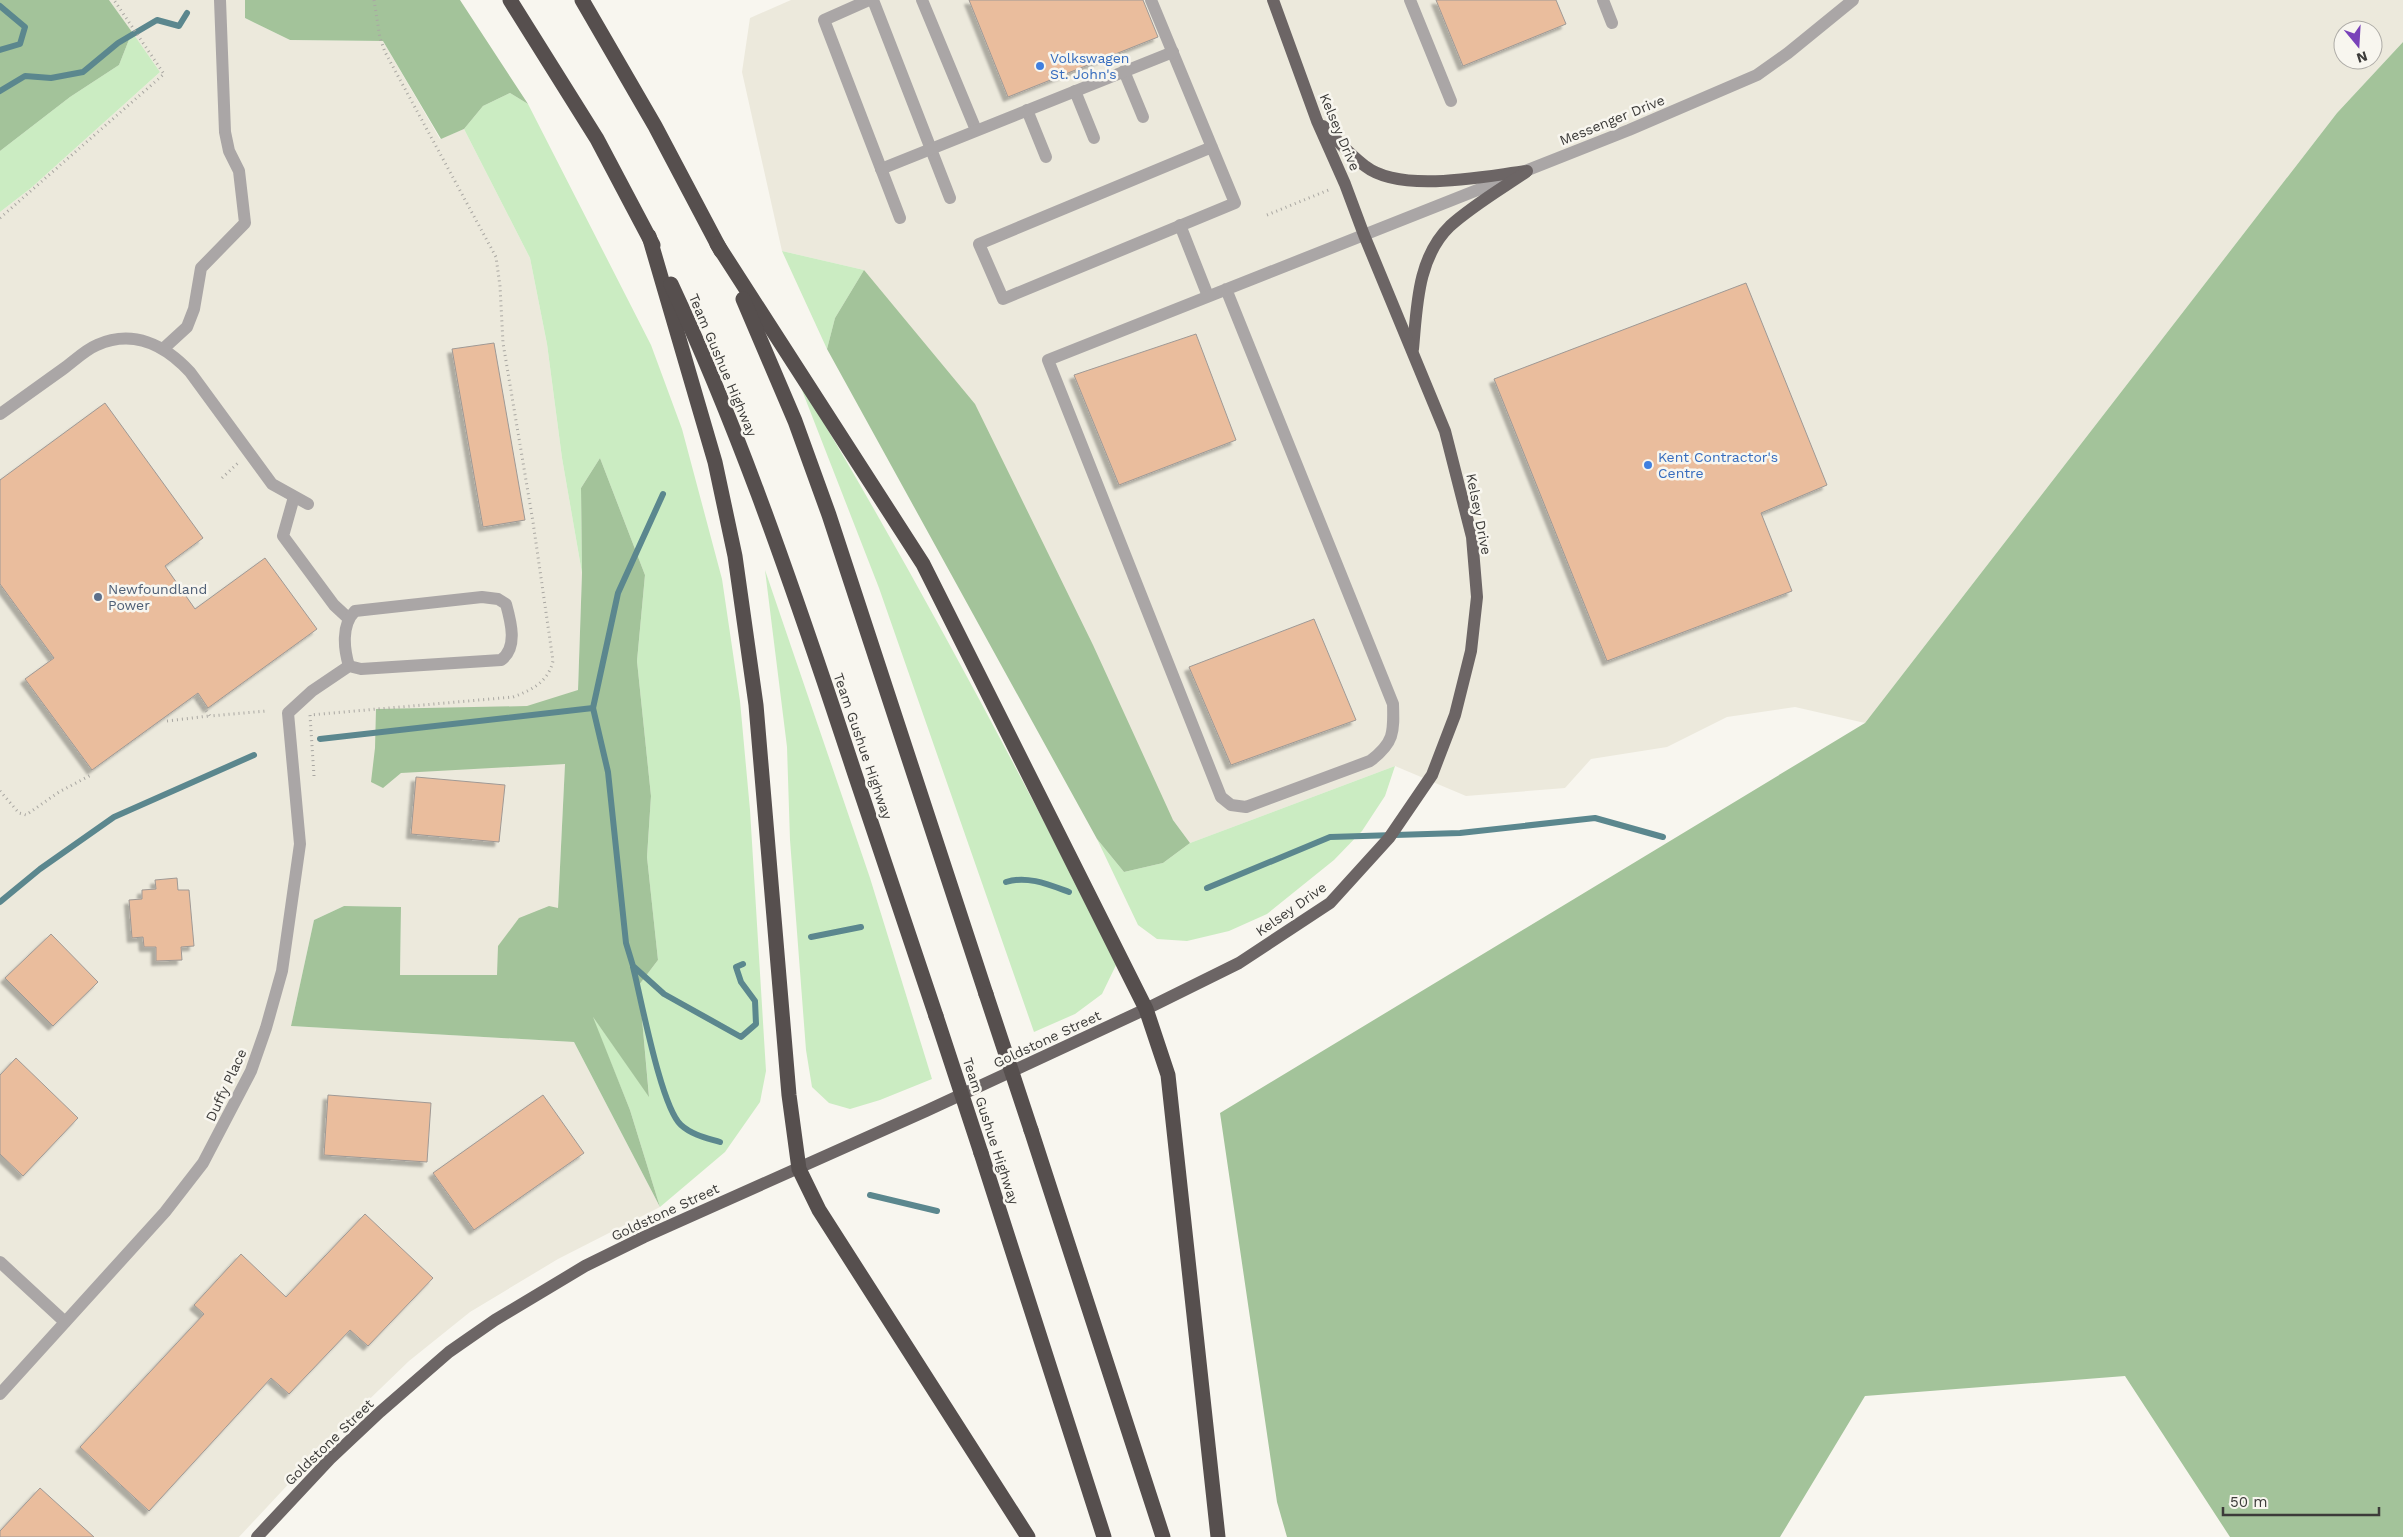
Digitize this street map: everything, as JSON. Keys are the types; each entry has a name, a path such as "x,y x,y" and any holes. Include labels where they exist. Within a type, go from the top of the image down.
{"highway":[{"name":"Team Gushue Highway","path":"510,0 597,139 648,236 703,353 750,473 802,618 936,1016 1104,1537"},
{"path":"582,0 655,126 717,244 758,331 795,421 829,515 1163,1537"},
{"path":"648,236 715,462 734,556 756,705 789,1095 799,1168 819,1210 1028,1537"},
{"path":"717,244 923,564 1146,1009 1168,1075 1218,1537"}],"main road":[{"name":"Kelsey Drive","path":"1146,1009 1239,963 1330,903 1389,838 1432,775 1458,706 1471,651 1476,597 1472,537 1446,431 1318,121 1273,0"},
{"path":"1318,121 1365,167 1388,176 1410,181 1437,182 1527,171"},
{"path":"1412,352 1422,277 1438,242 1450,226 1527,171"},
{"name":"Goldstone Street","path":"258,1537 330,1459 380,1412 449,1352 495,1320 585,1266 644,1237 1146,1009"}],"street":[{"path":"163,349 187,327 194,309 201,268 245,223 239,171 229,151 225,132 220,0"},
{"path":"869,0 824,20 900,218"},
{"path":"873,0 950,198"},
{"path":"922,0 976,130"},
{"path":"1152,0 1235,203 1003,299 979,244 1212,147"},
{"path":"1410,0 1451,101"},
{"path":"1603,0 1612,23"},
{"name":"Messenger Drive","path":"1226,289 1393,704 1394,732 1384,750 1370,761 1246,808 1231,805 1221,797 1048,360 1208,296 1527,171 1757,75 1788,54 1853,0"},
{"path":"881,168 1173,52"},
{"path":"1124,71 1143,117"},
{"path":"1075,91 1094,138"},
{"path":"1027,110 1046,157"},
{"path":"1180,225 1208,296"},
{"path":"0,414 96,346 128,337 163,349 177,358 190,372 272,484 308,504"},
{"path":"294,497 283,536 334,605 348,618"},
{"path":"482,597 498,599 506,604 511,646 509,655 501,660 361,669 348,666 344,649 348,618 355,612 482,597"},
{"name":"Duffy Place","path":"0,1394 165,1212 203,1164 251,1071 266,1028 282,971 300,844 292,779 288,713 312,691 348,666"},
{"path":"0,1262 65,1322"}],"path":[{"path":"0,218 164,74 114,0"},
{"path":"314,776 310,714 513,698 532,690 542,682 550,672 553,661 533,522 503,343 500,286 496,257 380,38 374,0"},
{"path":"1267,215 1345,184"},
{"path":"197,699 210,716"},
{"path":"167,721 266,711"},
{"path":"0,791 19,814 26,815 59,792 91,775"}],"shaded area":[{"path":"109,0 245,0 245,18 290,40 383,41 440,139 464,129 530,258 547,344 562,458 582,573 578,690 565,764 558,908 498,946 498,975 400,975 401,907 344,906 314,920 291,1026 574,1042 660,1207 558,1259 470,1312 409,1361 351,1417 239,1537 0,1537 0,212 31,188 160,72"},
{"path":"791,0 2403,0 2403,42 2383,64 2383,20 2333,20 2333,70 2377,70 2337,113 1865,723 1795,707 1727,717 1667,747 1591,759 1565,788 1466,796 1395,766 1190,843 1173,820 864,270 782,251 742,72 750,18"}],"green space":[{"path":"0,0 109,0 132,32 119,65 70,97 0,151"},
{"path":"245,0 460,0 528,104 510,93 483,106 464,129 441,139 383,41 290,40 245,18"},
{"path":"132,32 160,72 31,188 0,212 0,151 70,97 119,65"},
{"path":"2403,42 2403,1537 2230,1537 2125,1376 1865,1396 1780,1537 1287,1537 1277,1502 1220,1113 1865,723 2337,113 2377,70 2383,70 2383,64"},
{"path":"510,93 528,104 651,345 682,429 722,579 740,701 750,810 766,1071 760,1102 725,1152 660,1207 630,1110 591,1014 649,1096 639,985 658,960 647,857 651,796 637,661 645,575 600,458 581,488 582,573 562,458 547,344 530,258 464,129 483,106"},
{"path":"782,251 864,270 835,318 827,349"},
{"path":"864,270 975,404 1093,645 1173,820 1190,843 1163,863 1124,872 1097,839 827,349 835,318"},
{"path":"798,380 841,452 963,669 1117,963 1102,994 1075,1014 1034,1032 879,588"},
{"path":"600,458 645,575 637,661 651,796 647,857 658,960 639,985 649,1097 593,1017 630,1110 660,1207 574,1042 291,1026 314,920 344,906 401,907 400,975 497,975 498,946 519,918 549,906 558,908 565,764 401,773 383,788 371,782 375,748 376,709 527,706 578,690 582,573 581,488"},
{"path":"765,570 870,878 932,1079 880,1100 850,1109 829,1103 812,1087 806,1050 790,840 787,747"},
{"path":"1395,766 1385,796 1362,831 1334,860 1267,914 1229,931 1187,941 1157,939 1138,925 1097,839 1124,872 1163,863 1190,843"}],"building":[{"name":"Volkswagen St. John's","path":"969,0 1143,0 1158,37 1008,97"},
{"path":"1436,0 1556,0 1566,24 1463,66"},
{"path":"1746,283 1827,485 1761,513 1792,591 1607,661 1494,379"},
{"path":"1196,334 1236,440 1119,485 1074,375"},
{"path":"494,343 525,520 483,527 452,349"},
{"name":"Newfoundland Power","path":"105,403 203,538 165,566 195,609 265,558 317,629 208,708 198,693 92,770 25,679 54,658 0,584 0,480"},
{"path":"1314,619 1356,720 1231,765 1189,667"},
{"path":"416,777 505,785 499,842 411,834"},
{"path":"177,878 178,890 189,890 194,946 181,947 182,960 156,961 156,947 144,947 143,937 132,938 129,900 142,899 142,890 156,889 155,880"},
{"path":"51,934 98,982 53,1026 5,978"},
{"path":"16,1058 78,1118 23,1176 0,1154 0,1075"},
{"path":"328,1095 431,1103 427,1162 324,1155"},
{"path":"543,1095 584,1153 474,1230 433,1173"},
{"path":"365,1214 433,1278 368,1346 350,1330 289,1394 271,1378 149,1511 80,1447 204,1314 194,1305 241,1254 286,1297"},
{"path":"40,1488 94,1537 0,1537 0,1531"}],"waterway":[{"path":"0,6 25,27 20,44 0,50"},
{"path":"0,91 25,76 51,78 83,72 118,43 157,20 179,26 187,13"},
{"path":"320,739 593,708 618,593 663,494"},
{"path":"593,708 608,772 626,943 633,966 664,994 741,1037 756,1024 755,1001 741,982 736,967 743,964"},
{"path":"0,902 40,869 114,817 254,755"},
{"path":"1207,888 1330,837 1460,833 1595,818 1663,837"},
{"path":"1006,882 1030,880 1069,892"},
{"path":"811,937 861,927"},
{"path":"633,967 659,1075 674,1114 681,1125 690,1131 720,1142"},
{"path":"870,1195 937,1211"}],"place":[{"name":"Volkswagen St. John's","path":"1040,66"},
{"name":"Kent Contractor's Centre","path":"1648,465"},
{"name":"Newfoundland Power","path":"98,597"}]}
